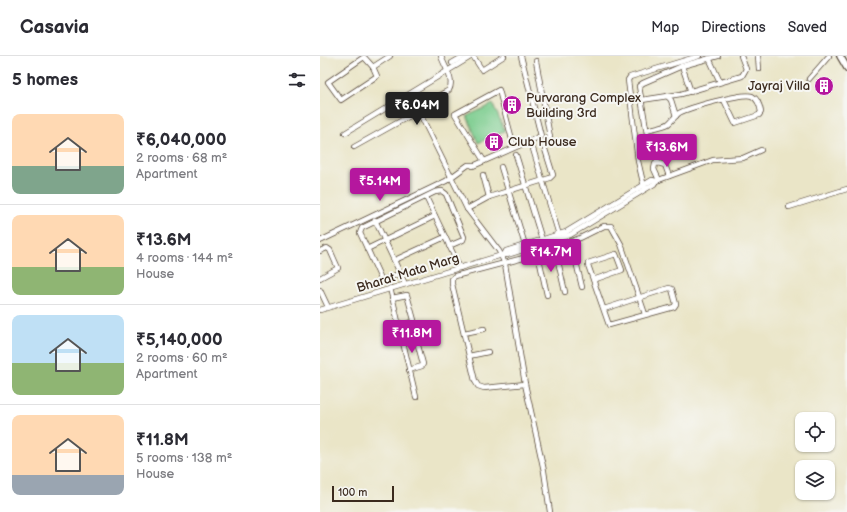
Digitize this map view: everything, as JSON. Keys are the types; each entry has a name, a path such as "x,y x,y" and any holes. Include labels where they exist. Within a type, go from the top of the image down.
{"street":[{"path":"373,67 390,56"},
{"path":"354,147 424,108 435,98 449,90 451,81 441,56"},
{"path":"452,63 464,56"},
{"path":"346,133 398,99 473,56 482,70 504,56"},
{"path":"320,241 446,180 450,176 466,168 541,136 521,56"},
{"path":"644,187 637,149 628,80 630,77 699,56"},
{"path":"669,176 665,165 658,163 650,147 639,89 641,84 682,66 718,56"},
{"path":"642,100 691,92 742,76 745,72 741,56"},
{"path":"758,56 759,69"},
{"path":"809,79 829,56"},
{"path":"840,56 847,68"},
{"path":"364,57 373,67 376,77 342,100 328,83 364,57"},
{"path":"709,58 720,82"},
{"path":"467,209 489,197 553,175 544,146 550,137 536,61"},
{"path":"682,66 691,92"},
{"path":"484,161 455,114 499,90 514,147"},
{"path":"647,130 666,125 684,111 742,95 752,96 757,100 761,112 759,115 735,122 724,100"},
{"path":"667,96 671,100 676,116"},
{"path":"424,108 421,113 422,118 467,209 503,255 525,384 544,470 550,512"},
{"path":"533,149 559,235"},
{"path":"503,255 570,235 644,187 652,180 657,180 713,160 743,158 762,150"},
{"path":"516,155 542,240"},
{"path":"657,180 654,169 655,164 658,163"},
{"path":"501,168 525,245"},
{"path":"483,175 489,197"},
{"path":"503,255 506,251 559,235 575,228 644,187"},
{"path":"789,207 847,189"},
{"path":"400,273 382,280 367,249 360,229 375,220 442,191 449,200 464,236 463,240 449,246"},
{"path":"426,197 460,268"},
{"path":"367,249 435,216"},
{"path":"375,220 386,240 405,284"},
{"path":"525,384 484,388 478,386 475,381 452,279 455,276 505,264 538,254 604,226 611,226 621,244 645,314"},
{"path":"395,260 445,237"},
{"path":"571,241 582,287"},
{"path":"320,251 327,248 330,250 338,268 320,278"},
{"path":"555,248 565,292"},
{"path":"538,254 547,295"},
{"path":"593,280 622,270 618,256 615,254 590,262 588,265 593,280 604,309 609,325 675,306 672,289 669,288 604,309"},
{"name":"Bharat Mata Marg","path":"320,310 503,255"},
{"path":"621,266 628,264"},
{"path":"390,288 416,396"},
{"path":"320,290 322,301 328,307"},
{"path":"392,298 407,295 414,320 413,322 399,326"},
{"path":"464,333 484,329"},
{"path":"402,340 414,337 416,338 423,364 422,366 409,370"},
{"path":"469,356 488,352"}],"green space":[{"path":"493,104 505,131 478,143 467,116"}],"place":[{"name":"Jayraj Villa","path":"824,86"},
{"name":"Purvarang Complex Building 3rd","path":"512,105"},
{"name":"Club House","path":"494,142"}]}
